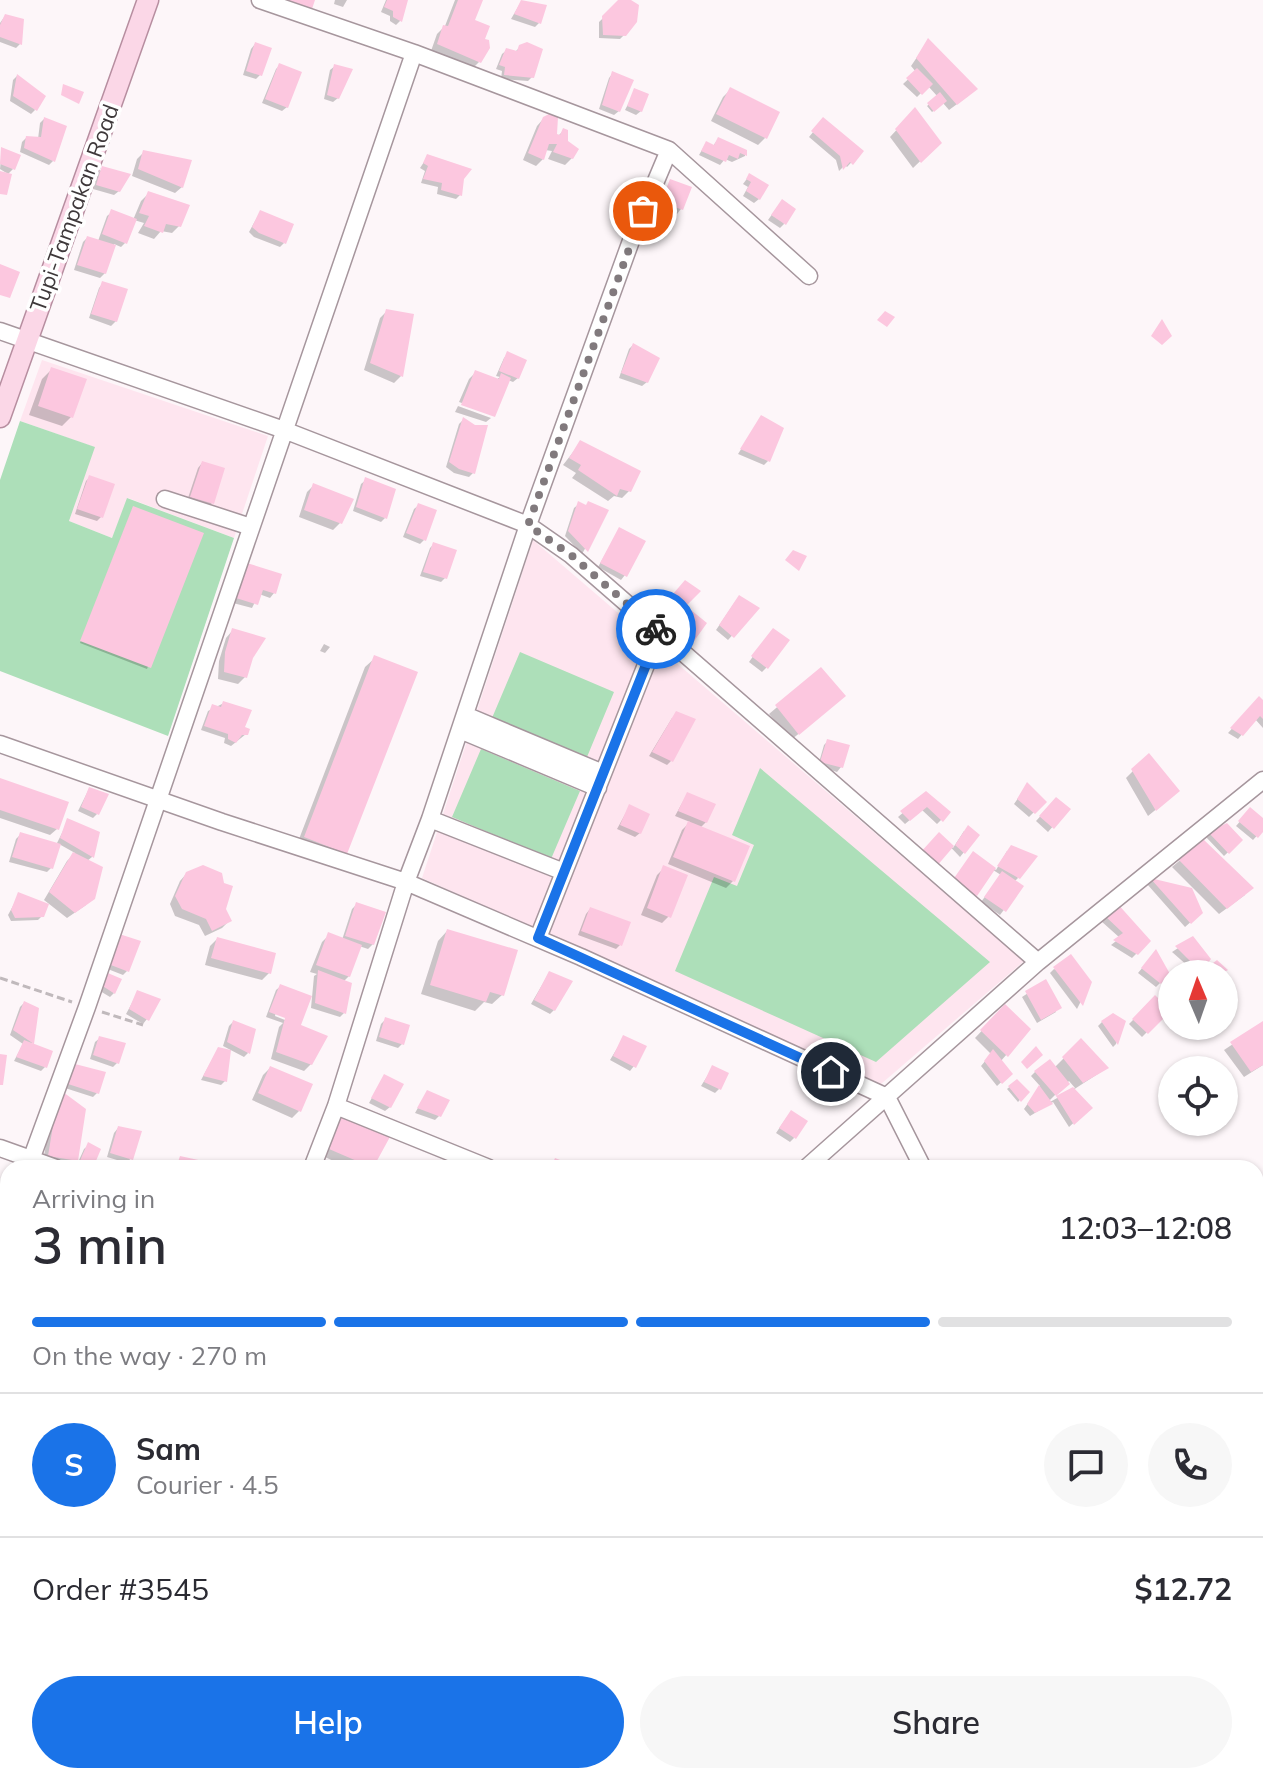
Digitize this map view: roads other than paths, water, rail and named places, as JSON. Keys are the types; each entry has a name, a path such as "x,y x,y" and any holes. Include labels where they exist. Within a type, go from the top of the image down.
{"main road":[{"name":"Tupi-Tampakan Road","path":"0,417 148,0"}],"street":[{"path":"260,0 414,53 669,150 809,276"},
{"path":"30,1160 159,800 414,53"},
{"path":"315,1160 336,1106 406,882 528,525 632,238 669,150"},
{"path":"0,331 284,430 528,525 571,555 1038,962"},
{"path":"165,499 251,527"},
{"path":"538,938 659,632"},
{"path":"462,722 600,780"},
{"path":"0,744 406,882 538,938 887,1097 919,1160"},
{"path":"815,1160 1038,962 1263,780"},
{"path":"430,819 564,872"},
{"path":"336,1106 469,1160"},
{"path":"0,1148 22,1160"}]}
